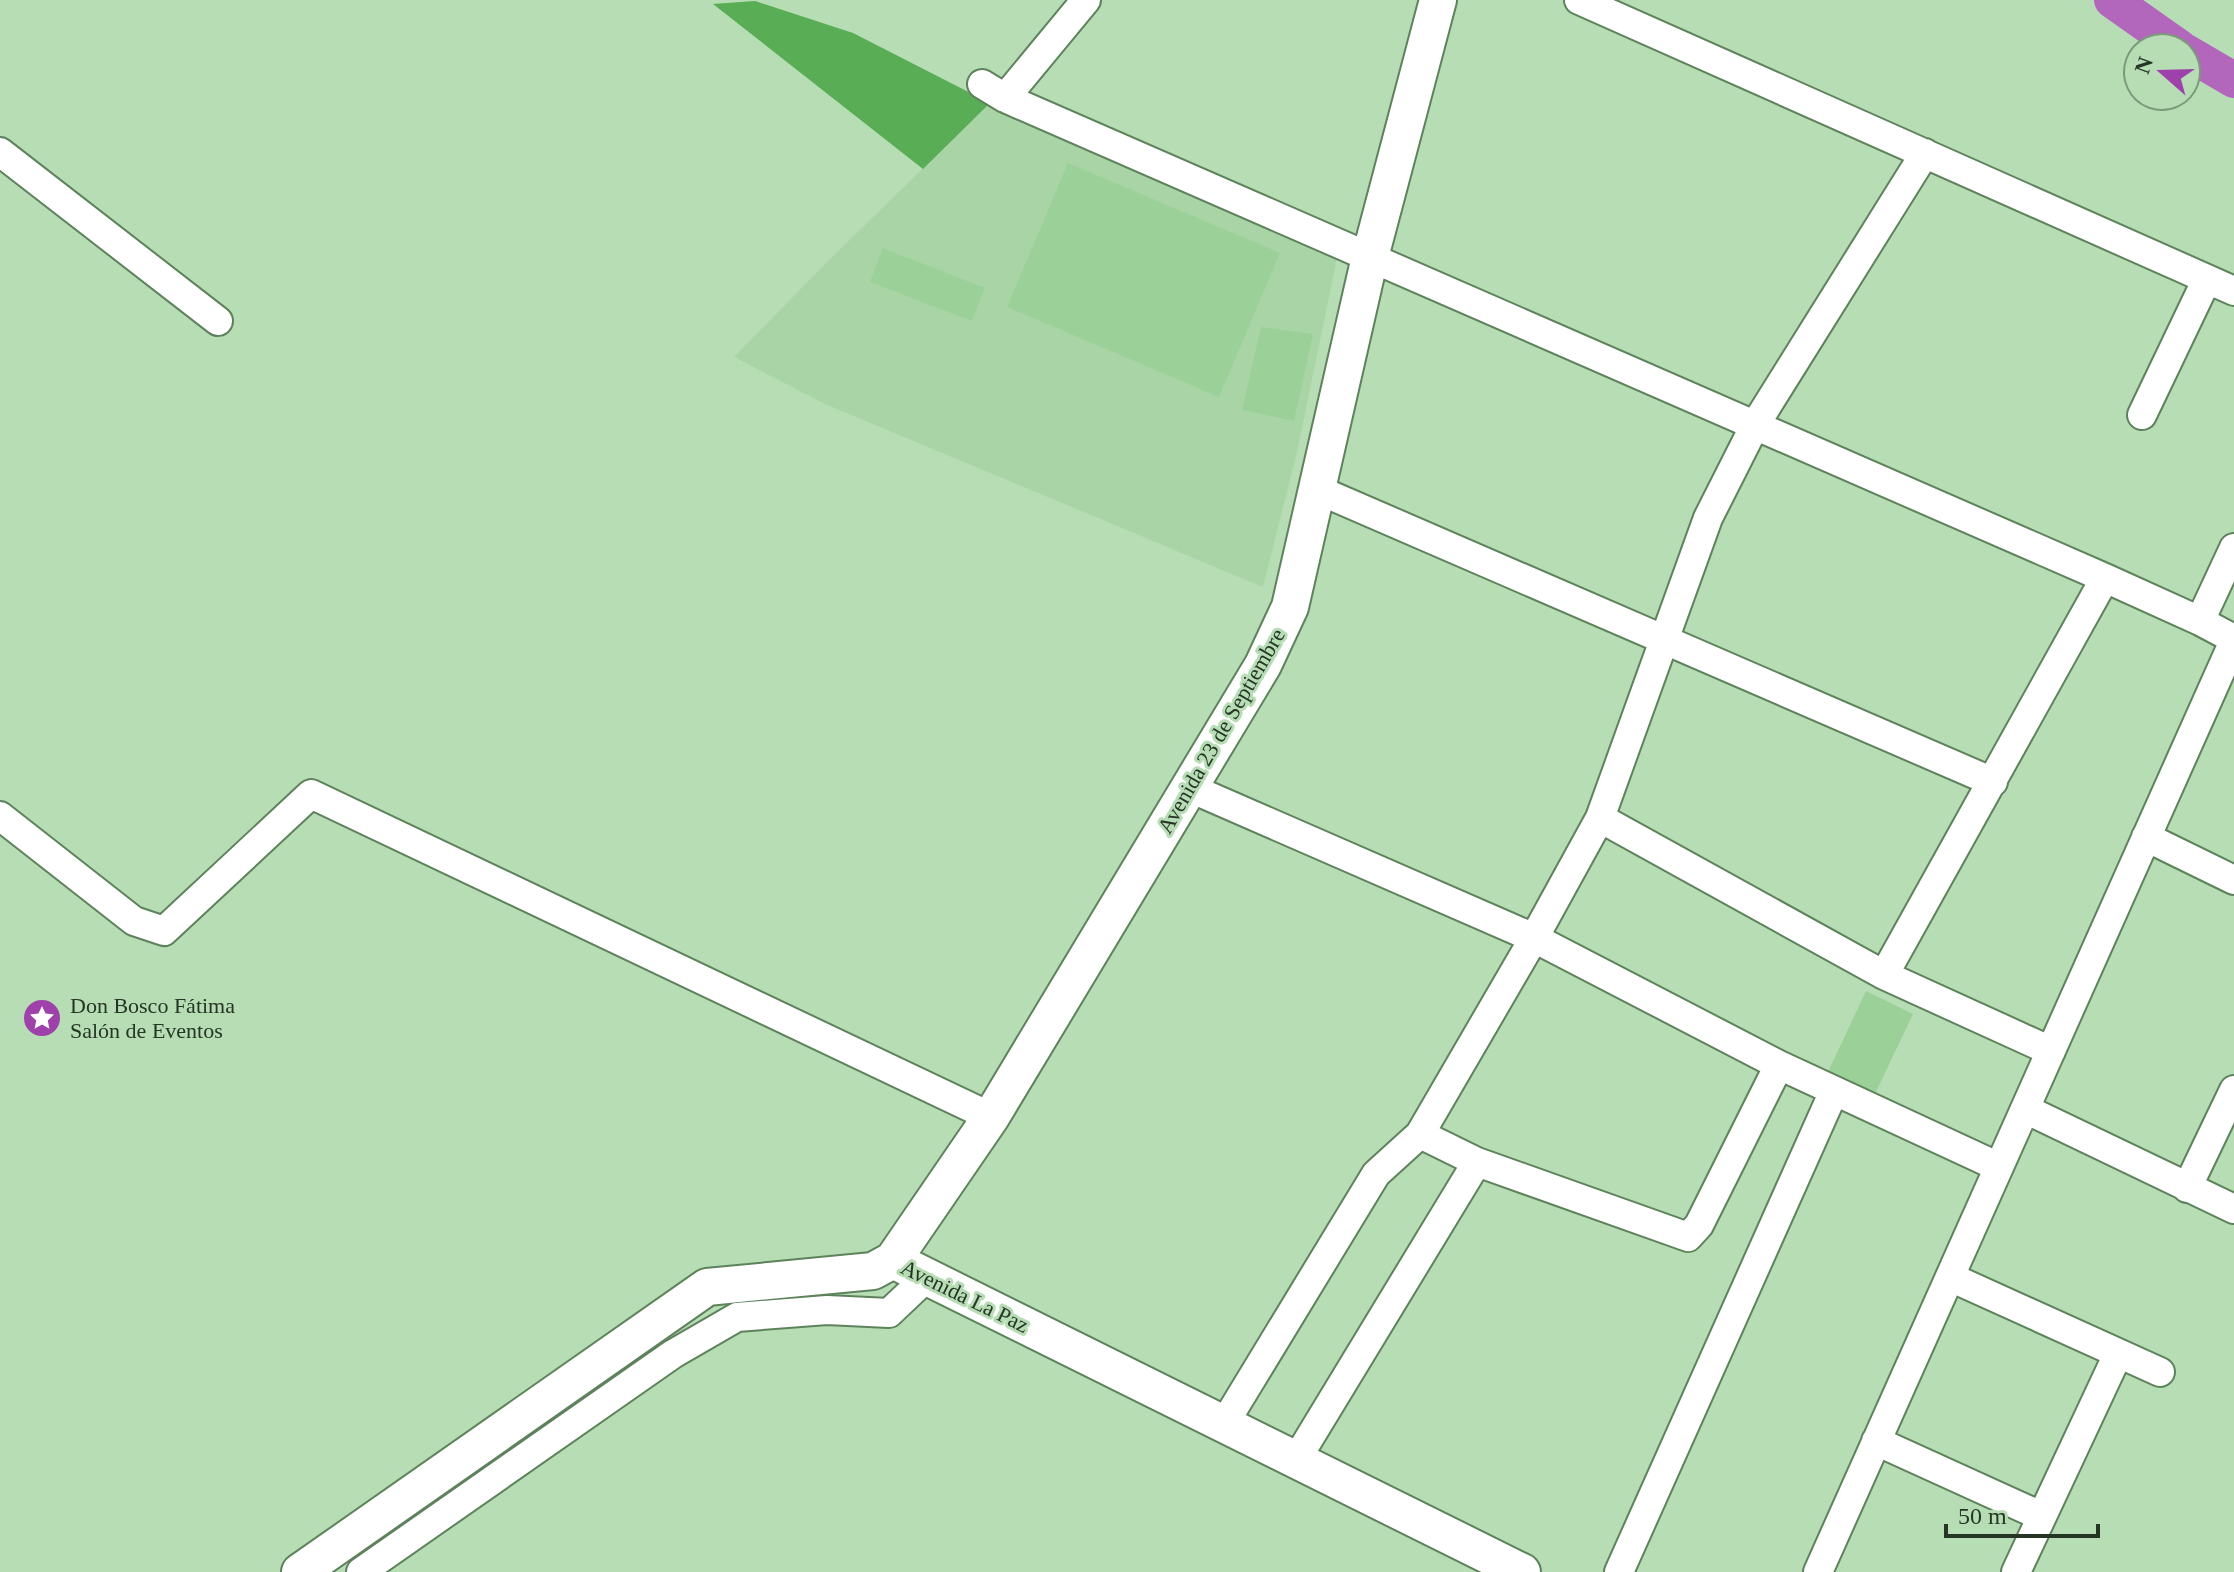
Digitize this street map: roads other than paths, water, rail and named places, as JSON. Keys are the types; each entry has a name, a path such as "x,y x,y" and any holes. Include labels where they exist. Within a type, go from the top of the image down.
{"main road":[{"name":"Avenida 23 de Septiembre","path":"893,1260 991,1117 1263,665 1290,607 1370,257 1438,0"},
{"name":"Avenida La Paz","path":"300,1572 707,1287 873,1271 893,1260 1522,1572"}],"street":[{"path":"1086,0 994,91 2105,578 2234,640 1818,1572"},
{"path":"1579,0 2234,291"},
{"path":"0,152 218,321"},
{"path":"1224,1424 1376,1174 1420,1134 1534,938 1600,818 1708,518 1755,425 1925,153"},
{"path":"2142,415 2207,279"},
{"path":"1316,489 1993,782"},
{"path":"2200,621 2234,548"},
{"path":"1884,975 2105,578"},
{"path":"1190,788 1534,938 1779,1065 1999,1167"},
{"path":"0,816 134,921 164,931 311,794 991,1117"},
{"path":"1600,818 1884,975 2051,1051"},
{"path":"2146,837 2234,880"},
{"path":"1420,1134 1477,1162 1688,1237 1699,1225 1779,1065"},
{"path":"2187,1188 2234,1090"},
{"path":"1619,1572 1834,1091"},
{"path":"2025,1109 2234,1209"},
{"path":"1296,1460 1477,1162"},
{"path":"361,1572 673,1354 737,1317 827,1310 889,1313 927,1277"},
{"path":"1950,1277 2160,1372"},
{"path":"2016,1572 2118,1354"},
{"path":"1876,1441 2041,1516"}],"waterway":[{"path":"2112,0 2157,32"},
{"path":"2202,61 2234,80"}],"place":[{"name":"Don Bosco Fátima Salón de Eventos","path":"42,1018"}]}
